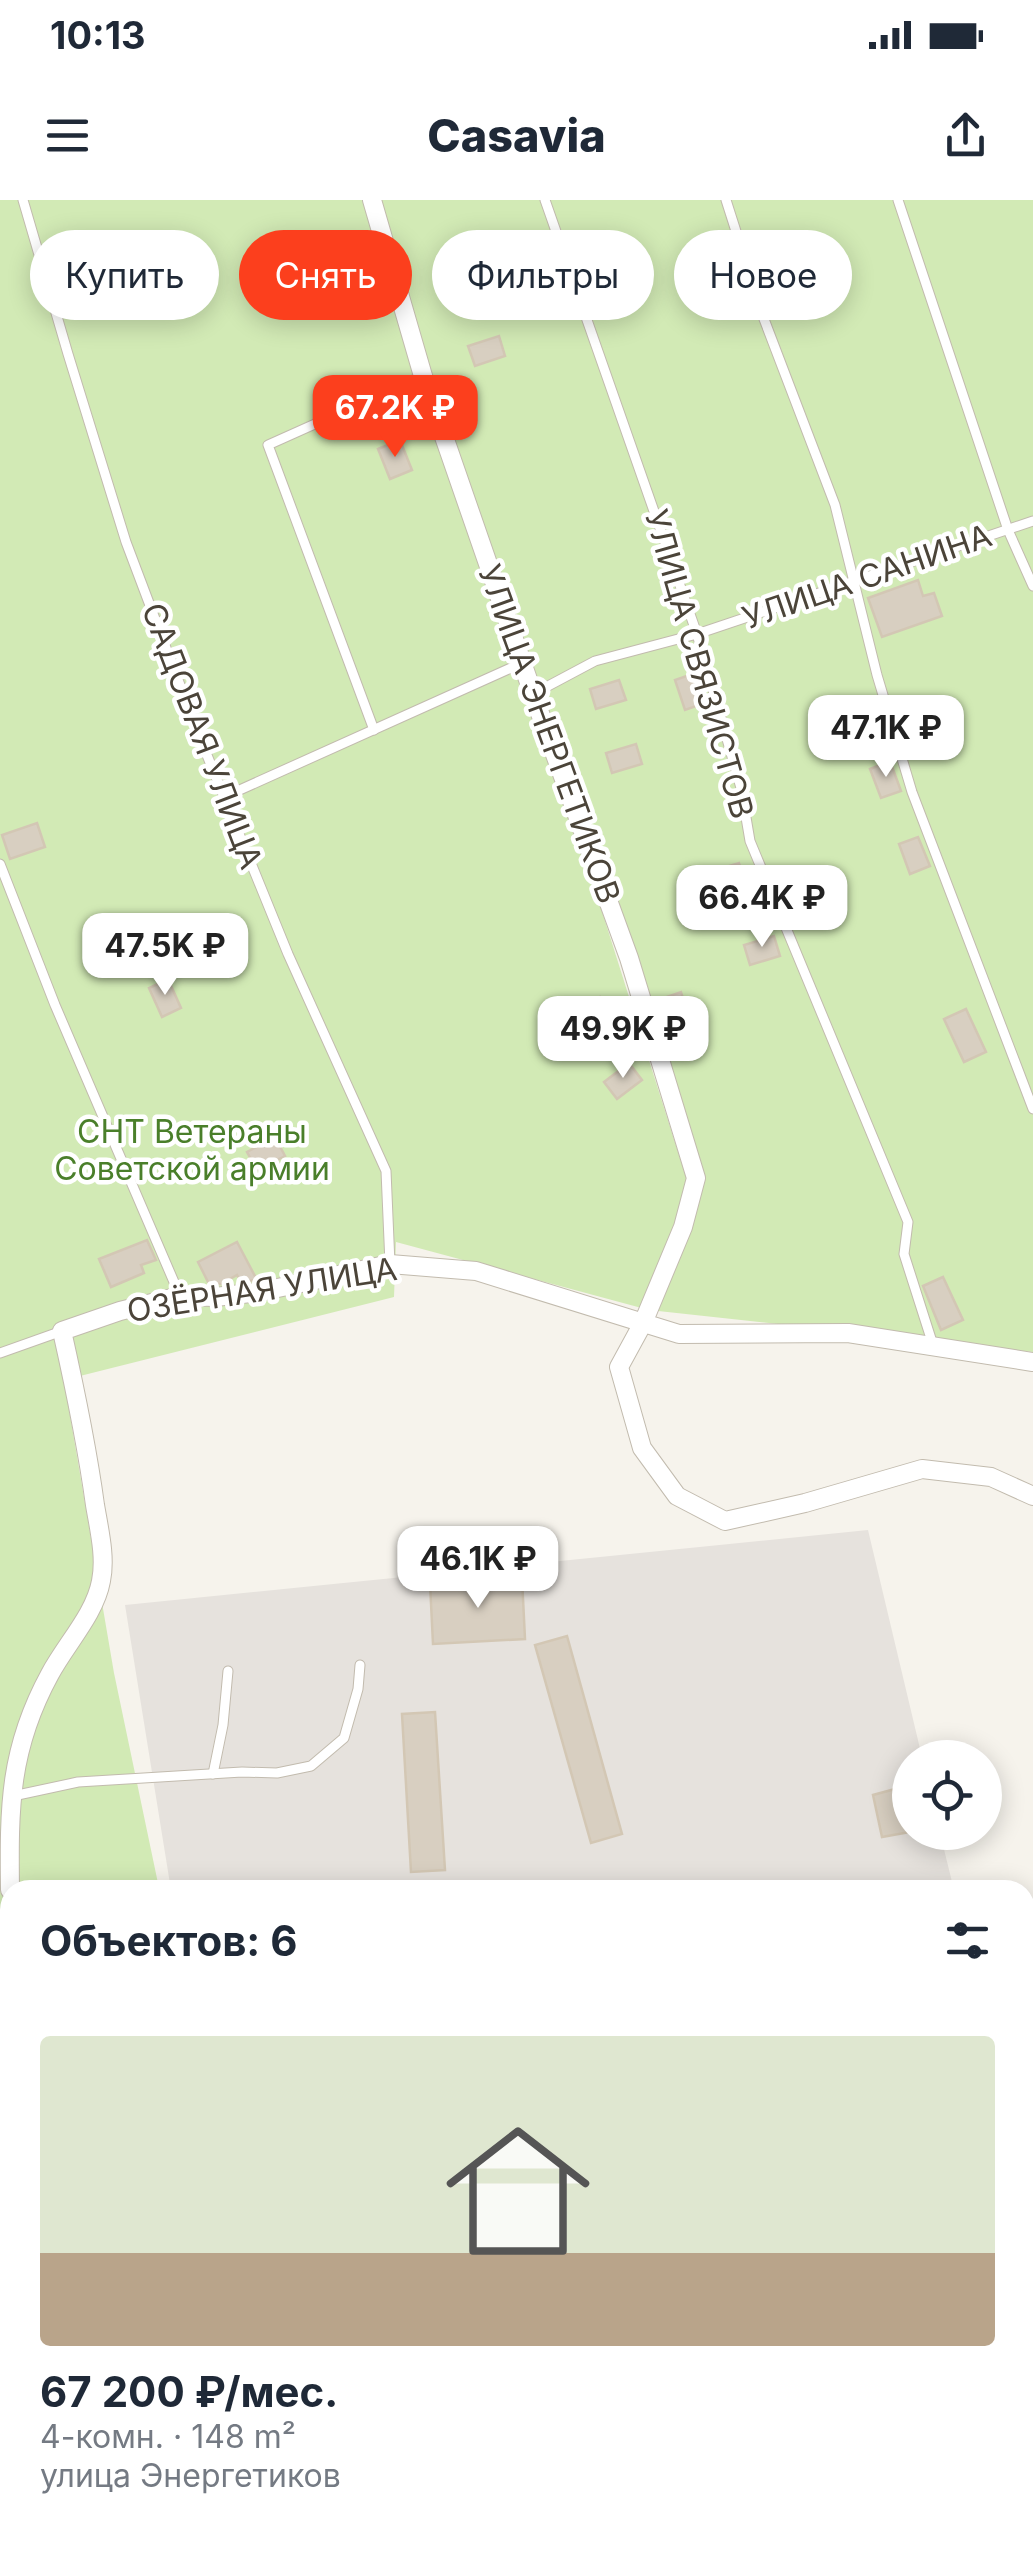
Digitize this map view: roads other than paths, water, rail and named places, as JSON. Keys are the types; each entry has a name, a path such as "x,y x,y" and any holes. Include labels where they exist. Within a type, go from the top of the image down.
{"street":[{"name":"УЛИЦА ЭНЕРГЕТИКОВ","path":"372,200 423,376 629,958 696,1178 682,1227 643,1323 620,1367 642,1448 677,1496 725,1521 805,1504 922,1469 991,1478 1033,1496"},
{"name":"ОЗЁРНАЯ УЛИЦА","path":"62,1331 180,1296 258,1292 390,1264 476,1272 679,1334 848,1333 1033,1362"},
{"path":"10,1880 10,1796 20,1746 32,1710 66,1647 94,1606 102,1578 85,1432 62,1331"}],"lane":[{"name":"САДОВАЯ УЛИЦА","path":"23,200 126,542 288,954 386,1171 390,1264"},
{"name":"УЛИЦА СВЯЗИСТОВ","path":"545,200 697,634 741,788 750,841 908,1222 904,1254 934,1348"},
{"path":"726,200 764,319 835,505 877,675 912,792 1033,1110"},
{"path":"898,200 1008,530 1033,586"},
{"path":"374,730 268,445 423,376"},
{"name":"УЛИЦА САНИНА","path":"533,694 594,661 697,634 1033,522"},
{"path":"224,797 522,663"},
{"path":"0,864 55,1005 180,1296"},
{"name":"ОЗЁРНАЯ УЛИЦА","path":"0,1353 62,1331"},
{"path":"10,1796 78,1782 277,1773 312,1766 344,1738 358,1690 360,1665"},
{"path":"213,1774 228,1671"}],"park label":[{"name":"СНТ Ветераны Советской армии","path":"192,1150"}]}
